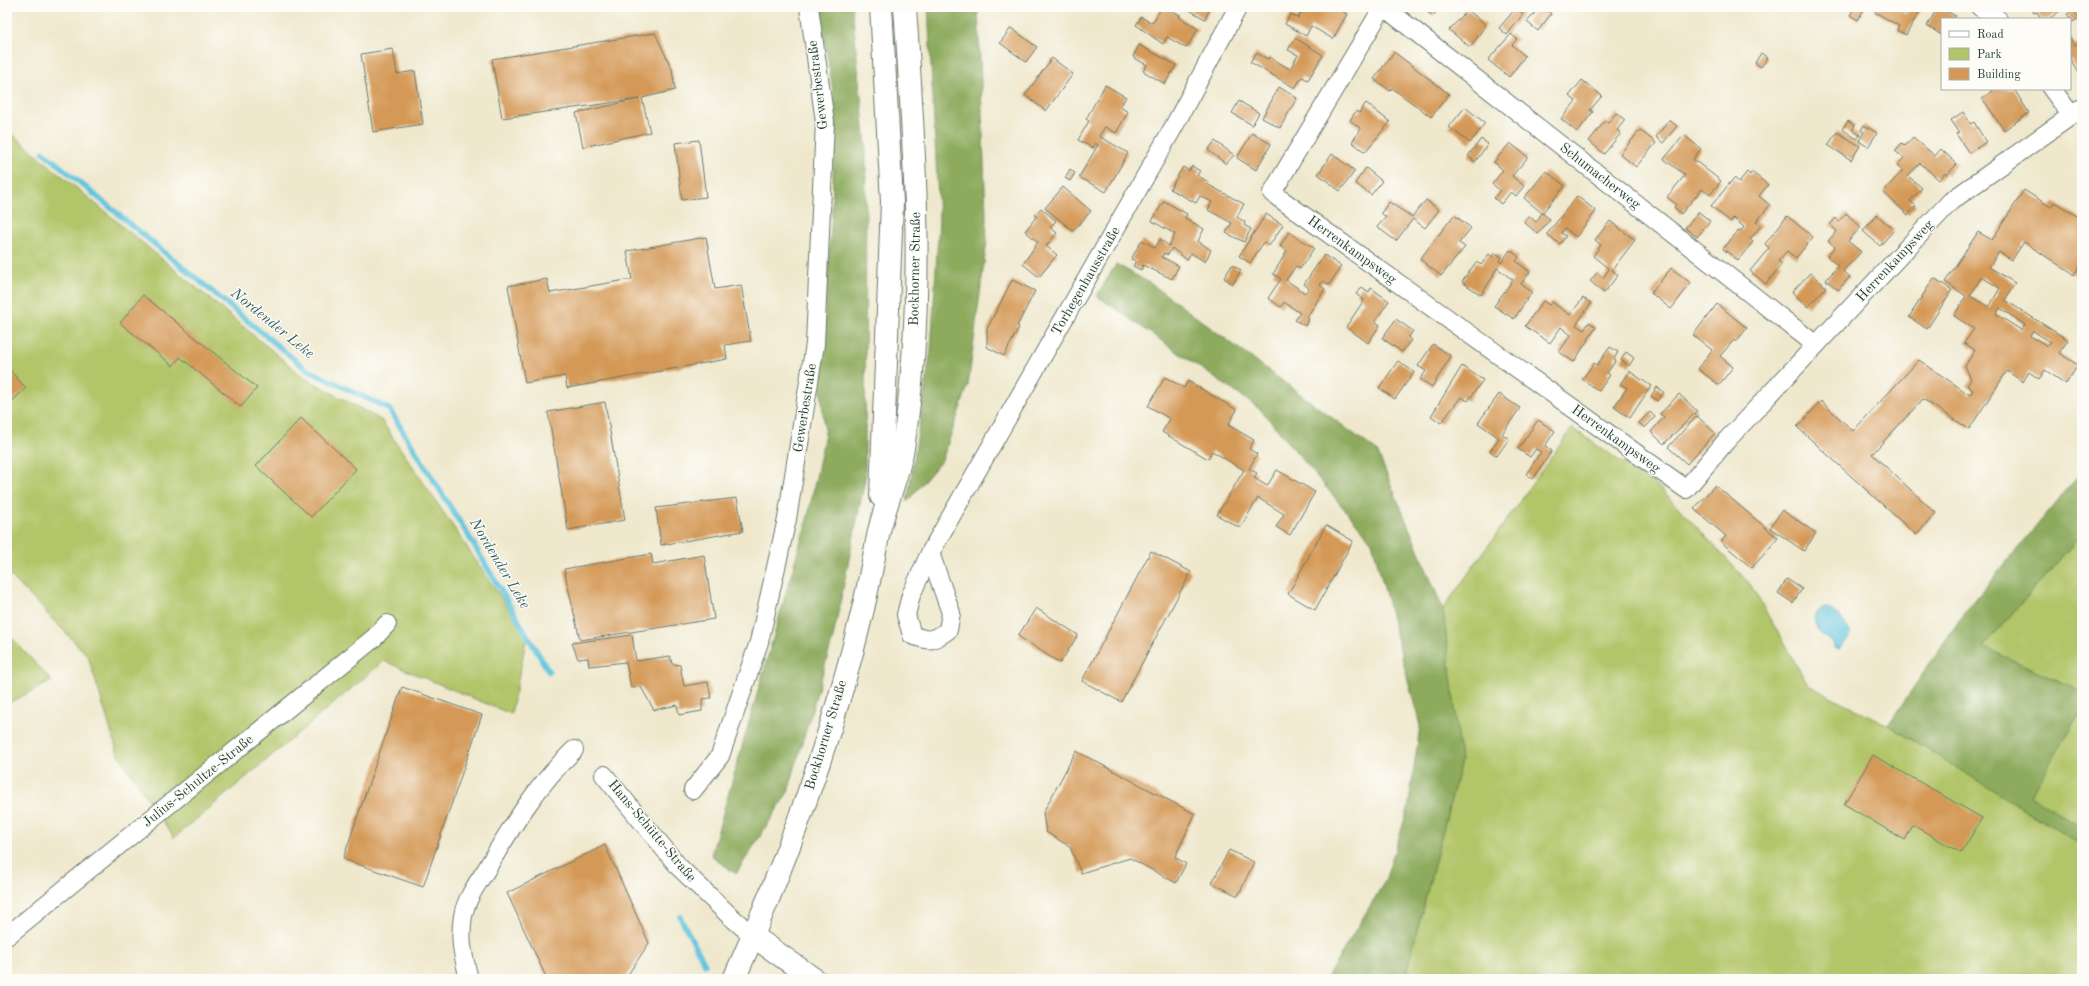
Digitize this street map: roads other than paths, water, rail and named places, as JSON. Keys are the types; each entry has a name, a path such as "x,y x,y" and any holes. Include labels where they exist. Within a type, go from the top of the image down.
{"main road":[{"name":"Bockhorner Straße","path":"880,528 892,202 881,7"},
{"name":"Bockhorner Straße","path":"734,979 793,838 839,697 863,610 880,528 902,451 911,368 917,286 916,204 906,7"},
{"path":"753,936 814,979"}],"street":[{"name":"Gewerbestraße","path":"693,790 720,756 759,642 787,519 815,344 825,122 809,7"},
{"name":"Torhegenhausstraße","path":"930,553 1173,128 1238,7"},
{"name":"Schumacherweg","path":"1384,7 1816,345"},
{"name":"Herrenkampsweg","path":"1384,7 1272,193 1686,489 1726,441 1951,201 2077,111"},
{"path":"1980,7 1996,18"},
{"path":"2053,90 2077,111"},
{"name":"Julius-Schultze-Straße","path":"7,936 374,638 387,624"},
{"path":"470,979 460,944 463,915 470,896 507,833 548,777 574,750"},
{"name":"Hans-Schütte-Straße","path":"604,775 679,867 753,936"}],"water":[{"path":"1824,607 1833,611 1840,618 1851,634 1849,639 1839,649 1834,648 1832,642 1821,634 1816,627 1814,618 1815,614"}],"waterway":[{"name":"Nordender Leke","path":"43,152 306,369 389,409 468,535 549,672"},
{"name":"Nordender Leke","path":"680,917 705,964"}]}
